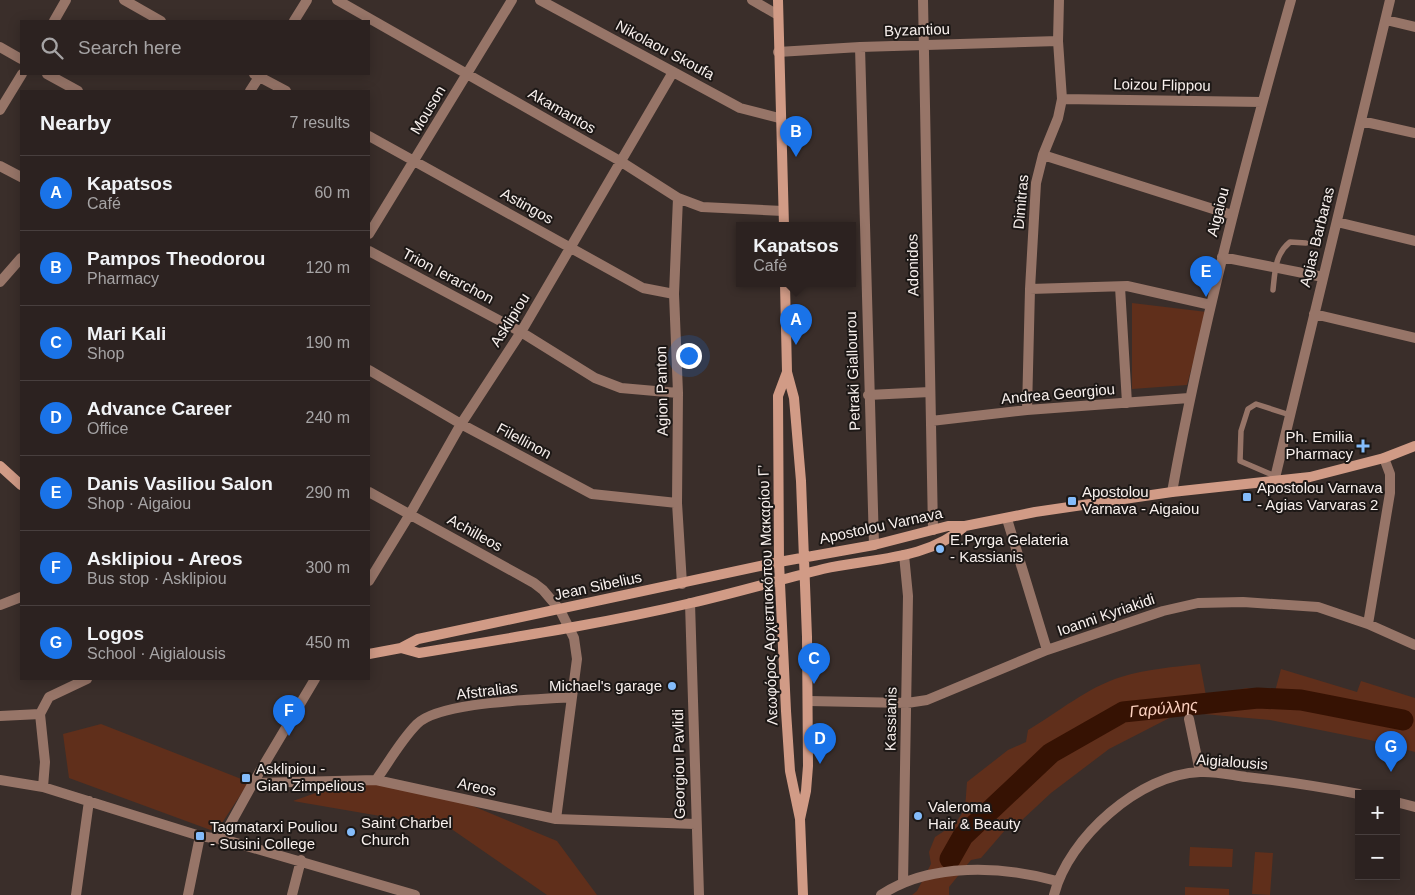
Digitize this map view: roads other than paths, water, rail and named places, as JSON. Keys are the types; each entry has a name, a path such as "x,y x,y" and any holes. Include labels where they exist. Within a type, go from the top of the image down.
{"main road":[{"path":"778,0 779,118 784,222"},
{"name":"Λεωφόρος Αρχιεπισκόπου Μακαρίου Γ’","path":"786,287 787,372 794,398 801,481 809,702 806,792 800,819"},
{"name":"Λεωφόρος Αρχιεπισκόπου Μακαρίου Γ’","path":"787,372 778,396 779,562 790,771 800,819 803,895"},
{"name":"Apostolou Varnava","path":"803,558 874,545 948,526 965,526 1172,492 1275,479 1310,477 1384,458 1415,446"},
{"path":"0,466 20,482"},
{"name":"Apostolou Varnava","path":"804,575 822,569 904,555 946,541 965,526"},
{"name":"Jean Sibelius","path":"370,654 401,648 418,639 803,558"},
{"name":"Jean Sibelius","path":"401,648 419,653 569,628 690,603 804,575"}],"street":[{"path":"55,20 66,0"},
{"path":"124,0 159,20"},
{"path":"295,20 307,0"},
{"name":"Akamantos","path":"337,0 620,161 678,198 702,207 783,211"},
{"name":"Mouson","path":"370,232 512,0"},
{"name":"Nikolaou Skoufa","path":"540,0 740,108 779,118"},
{"path":"752,0 778,15"},
{"name":"Adonidos","path":"923,0 933,530"},
{"name":"Dimitras","path":"1027,410 1030,289 1036,183 1043,155 1058,118 1062,99 1058,41 1059,0"},
{"name":"Aigaiou","path":"1172,492 1189,398 1222,256 1291,0"},
{"name":"Agias Barbaras","path":"1275,479 1390,0"},
{"path":"1386,20 1415,27"},
{"name":"Byzantiou","path":"778,52 924,44 1058,41"},
{"path":"0,47 20,58"},
{"name":"Petraki Giallourou","path":"860,47 868,395 874,545"},
{"name":"Asklipiou","path":"370,579 461,424 521,332 673,72"},
{"path":"0,110 21,75"},
{"path":"49,75 76,90"},
{"path":"250,90 258,75 284,90"},
{"name":"Loizou Flippou","path":"1062,99 1262,102"},
{"path":"1362,120 1415,134"},
{"name":"Astingos","path":"370,137 643,288 674,294"},
{"path":"1043,155 1232,215"},
{"path":"0,166 20,176"},
{"name":"Agion Panton","path":"678,198 674,294 678,393 677,503 682,584"},
{"path":"1337,222 1415,241"},
{"name":"Trion Ierarchon","path":"370,252 521,332 595,378 621,388 678,393"},
{"path":"1222,256 1323,277"},
{"path":"0,282 20,259"},
{"path":"1120,287 1127,403"},
{"path":"1030,289 1120,287 1211,306"},
{"path":"1314,314 1415,338"},
{"name":"Filellinon","path":"370,371 461,424 592,494 677,503"},
{"path":"868,395 930,392"},
{"name":"Andrea Georgiou","path":"931,421 1027,410 1189,398"},
{"path":"1368,624 1390,493 1390,474 1384,458"},
{"name":"Achilleos","path":"370,493 534,583 560,610 577,651 556,819"},
{"path":"1007,519 1047,650"},
{"name":"Kassianis","path":"903,883 908,596 904,555"},
{"path":"2,602 20,596"},
{"name":"Ioanni Kyriakidi","path":"809,702 907,703 928,700 1047,650 1163,611 1198,603 1243,602 1318,607 1368,624 1415,645"},
{"name":"Georgiou Pavlidi","path":"690,603 695,824 699,895"},
{"path":"43,787 45,762 40,714 49,697 58,691 85,680"},
{"path":"226,840 227,830 314,680"},
{"name":"Afstralias","path":"376,780 417,723 432,715 463,706 572,697"},
{"path":"0,716 40,714"},
{"path":"1189,719 1200,772"},
{"name":"Aigialousis","path":"1054,895 1057,881 1078,846 1095,825 1150,785 1173,777 1200,772 1307,784 1355,793"},
{"path":"0,780 43,787 200,836 226,840 301,860 415,895"},
{"name":"Areos","path":"253,783 376,780 556,819 695,824"},
{"path":"76,895 89,801"},
{"path":"1400,803 1415,807"},
{"path":"188,895 200,836"},
{"path":"292,895 301,860"},
{"path":"881,895 903,883 951,872 984,868 1028,873 1057,881"}],"lane":[{"path":"1272,290 1275,267 1281,250 1290,242 1306,242"},
{"path":"1275,479 1240,461 1241,431 1248,409 1256,404 1290,414"}],"waterway":[{"name":"Γαρύλλης","path":"950,859 963,836 1051,753 1123,712 1258,698 1301,700 1403,720"}],"place":[{"name":"Pampos Theodorou","path":"796,157"},
{"name":"Danis Vasiliou Salon","path":"1206,297"},
{"name":"Kapatsos","path":"796,345"},
{"name":"Ph. Emilia Pharmacy","path":"1363,446"},
{"name":"Apostolou Varnava - Agias Varvaras 2","path":"1247,497"},
{"name":"Apostolou Varnava - Aigaiou","path":"1072,501"},
{"name":"E.Pyrga Gelateria - Kassianis","path":"940,549"},
{"name":"Mari Kali","path":"814,684"},
{"name":"Michael's garage","path":"672,686"},
{"name":"Asklipiou - Areos","path":"289,736"},
{"name":"Advance Career","path":"820,764"},
{"name":"Logos","path":"1391,772"},
{"name":"Asklipiou - Gian Zimpelious","path":"246,778"},
{"name":"Valeroma Hair & Beauty","path":"918,816"},
{"name":"Saint Charbel Church","path":"351,832"},
{"name":"Tagmatarxi Pouliou - Susini College","path":"200,836"}]}
